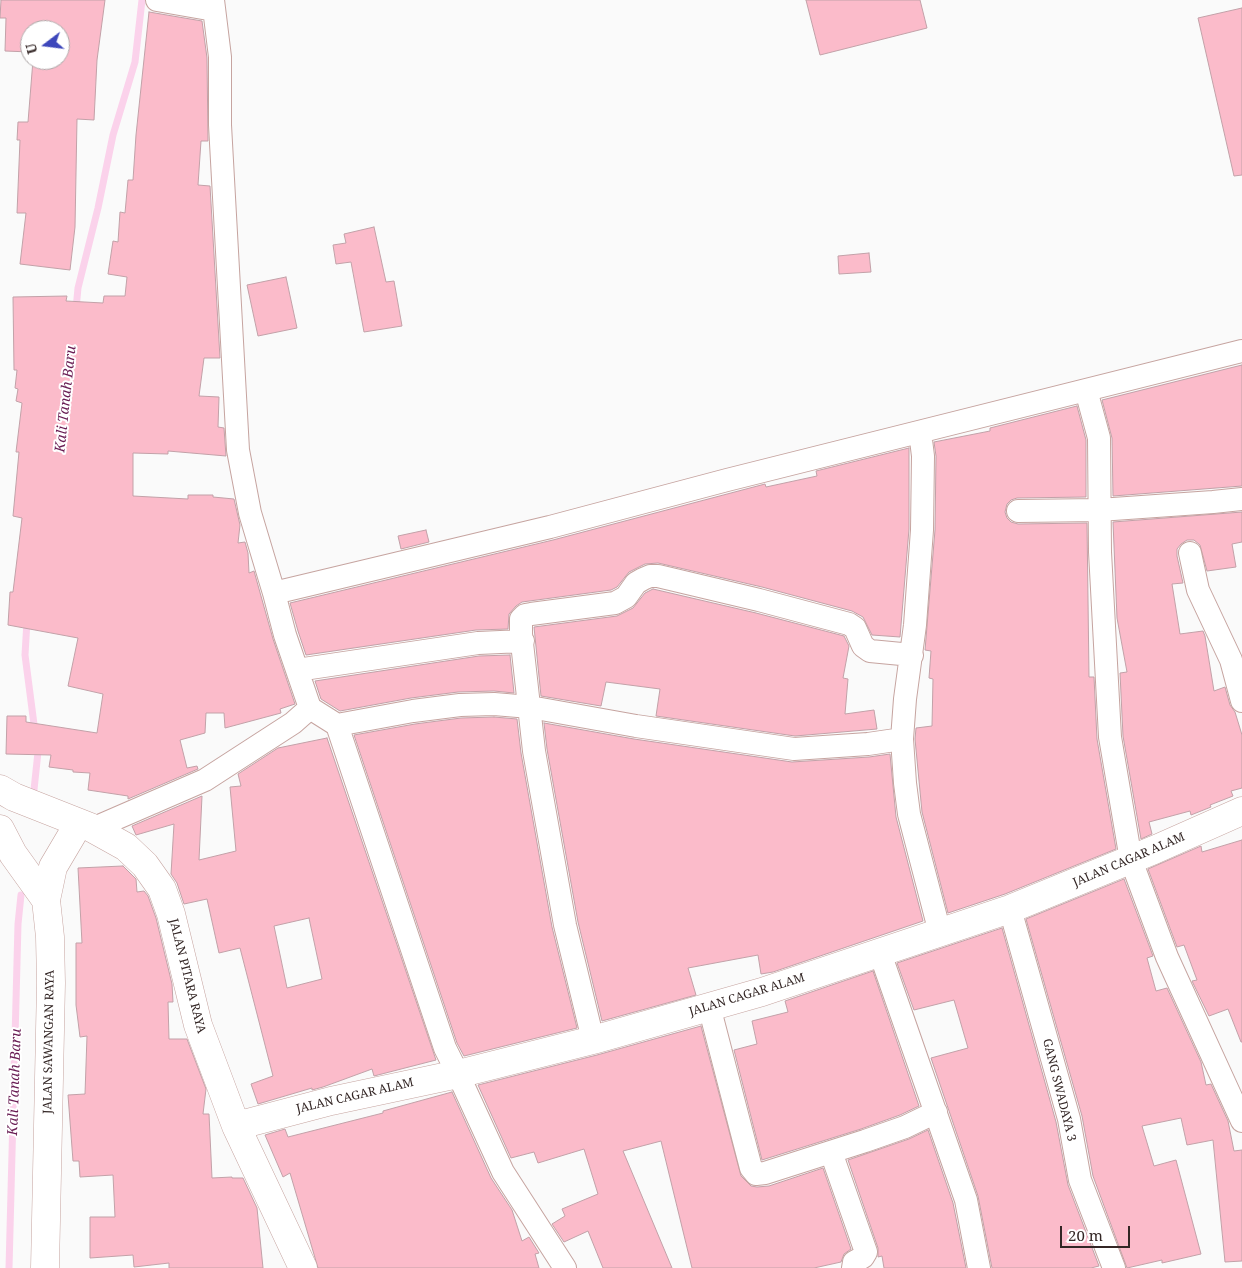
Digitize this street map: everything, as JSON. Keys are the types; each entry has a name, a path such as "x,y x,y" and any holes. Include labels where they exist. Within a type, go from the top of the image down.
{"main road":[{"name":"JALAN PITARA RAYA","path":"0,788 14,797 86,826 126,847 145,865 162,889 171,914 198,1025 236,1126 303,1268"},
{"name":"JALAN CAGAR ALAM","path":"236,1126 331,1101 458,1074 593,1040 762,992 1010,909 1131,860 1242,811"},
{"path":"46,900 53,867 86,826"},
{"name":"JALAN SAWANGAN RAYA","path":"0,829 14,854 46,900 50,937 51,983 45,1268"}],"street":[{"path":"157,0 214,5 220,57 220,125 238,450 250,513 297,670 310,708 337,725 445,1048 502,1172 565,1268"},
{"path":"274,593 550,527 1242,350"},
{"path":"1086,390 1098,438 1100,552 1110,737 1131,860 1168,957 1242,1121"},
{"path":"920,432 923,456 922,530 912,655 905,699 902,739 909,814 940,932"},
{"path":"1018,511 1099,510 1242,499"},
{"path":"1190,553 1198,590 1231,660 1242,701"},
{"path":"593,1040 565,925 534,751 521,619 525,615 615,603 626,596 642,578 658,576 849,624 855,628 863,646 870,651 912,655"},
{"path":"297,670 460,645 523,641"},
{"path":"337,725 413,711 460,705 494,704 530,707 636,726 794,749 849,746 902,739"},
{"path":"86,826 205,780 293,723 310,708"},
{"name":"GANG SWADAYA 3","path":"1010,909 1069,1119 1080,1180 1114,1268"},
{"path":"880,953 966,1200 980,1268"},
{"path":"709,1006 753,1172 756,1174 765,1173 905,1127 936,1112"},
{"path":"831,1152 866,1252 863,1257 854,1262 853,1268"}],"building":[{"path":"1,0 105,0 97,60 94,120 77,119 75,227 70,270 20,264 26,213 17,213 20,140 17,140 18,122 28,122 32,70 70,70 70,20 20,20 20,52 5,51 6,18 0,18"},
{"path":"806,0 920,0 927,28 820,55"},
{"path":"1242,8 1242,175 1234,176 1198,18"},
{"path":"149,12 202,21 207,58 208,141 201,141 198,185 210,186 220,358 204,358 199,396 219,397 218,427 224,428 226,456 168,451 168,454 133,453 133,496 188,499 188,495 213,495 213,497 234,499 240,525 238,543 245,542 248,553 249,573 254,571 273,639 295,704 280,709 281,713 225,728 224,713 206,713 205,733 180,740 187,768 197,766 198,769 128,799 128,796 88,790 90,773 49,767 51,755 6,754 7,716 26,716 26,722 97,733 103,694 68,686 78,638 8,625 10,592 13,592 22,518 13,516 19,452 16,452 22,403 16,401 18,389 15,388 17,370 14,370 13,297 67,296 66,301 103,303 104,296 125,296 127,277 108,274 113,241 118,242 120,212 125,213 128,180 133,180"},
{"path":"374,227 386,282 394,281 402,326 364,332 351,262 336,264 333,245 346,243 344,234"},
{"path":"869,253 871,272 839,274 838,256"},
{"path":"286,277 297,328 258,336 247,285"},
{"path":"1242,365 1242,486 1113,496 1112,438 1102,400"},
{"path":"1077,406 1086,440 1086,497 1017,498 1007,504 1005,512 1011,522 1018,524 1087,523 1089,677 1094,677 1097,739 1116,849 1005,894 948,913 922,812 915,739 916,728 932,726 933,679 929,678 931,651 925,650 935,530 936,456 934,442 990,431 990,428"},
{"path":"909,448 909,529 900,637 872,635 863,617 852,611 762,587 658,563 645,564 629,572 617,587 611,590 522,602 509,614 508,629 476,630 306,655 290,603 553,540 765,484 766,487 817,476 816,471"},
{"path":"1242,512 1242,542 1232,544 1236,567 1207,571 1200,545 1194,540 1187,540 1177,549 1183,583 1172,584 1180,634 1203,631 1214,691 1225,687 1230,705 1235,712 1242,735 1242,788 1231,791 1233,796 1191,815 1190,811 1149,822 1152,834 1141,839 1123,736 1120,673 1127,672 1117,618 1113,522"},
{"path":"426,530 429,542 401,549 398,536"},
{"path":"653,589 844,636 849,646 843,678 848,679 845,714 874,710 877,729 795,736 656,716 660,689 606,682 601,706 541,696 534,627 617,616 633,608 645,593"},
{"path":"510,655 514,693 494,691 458,692 411,698 340,711 321,699 315,681 479,656"},
{"path":"494,717 517,719 521,753 552,927 577,1028 464,1056 457,1043 354,735 461,718"},
{"path":"544,723 634,739 792,762 890,754 896,817 923,921 773,972 761,974 758,955 688,968 696,995 602,1021 578,922"},
{"path":"327,738 436,1060 374,1076 372,1069 323,1087 312,1090 312,1088 258,1104 251,1084 273,1076 240,948 219,953 207,899 184,904 177,883 171,874 174,824 136,835 132,826 202,796 199,860 236,851 230,787 241,786 238,774 278,748","holes":["309,918 322,979 287,988 274,926"]},
{"path":"1242,840 1241,1042 1228,1009 1209,1016 1192,981 1197,980 1184,945 1177,947 1148,869 1201,846 1202,852"},
{"path":"123,866 136,879 137,892 144,891 148,896 156,918 172,984 173,1002 168,1002 169,1039 187,1039 206,1089 203,1114 209,1114 212,1178 243,1178 257,1208 263,1268 169,1268 169,1263 134,1267 133,1255 90,1258 90,1217 115,1217 113,1175 80,1177 79,1161 73,1161 68,1095 85,1094 87,1036 80,1037 76,1005 76,943 82,943 78,868"},
{"path":"1124,879 1153,956 1147,958 1156,991 1167,988 1201,1062 1206,1085 1211,1084 1228,1121 1234,1151 1242,1150 1242,1261 1225,1262 1213,1140 1187,1145 1181,1118 1142,1126 1154,1166 1176,1160 1201,1254 1162,1263 1162,1260 1127,1268 1093,1176 1082,1116 1026,919"},
{"path":"1002,928 1056,1122 1068,1185 1099,1266 1091,1268 992,1268 978,1196 931,1058 968,1048 954,1000 914,1010 897,963"},
{"path":"873,971 919,1106 861,1129 762,1160 734,1050 757,1044 752,1021 788,1012 785,1001"},
{"path":"701,1026 741,1176 751,1186 769,1186 823,1168 851,1249 844,1254 841,1262 814,1268 692,1268 661,1141 623,1151 672,1268 603,1268 588,1231 564,1242 552,1224 565,1216 562,1209 598,1194 584,1149 538,1163 534,1152 511,1158 478,1085"},
{"path":"452,1092 491,1178 512,1210 522,1241 529,1237 539,1253 535,1254 539,1268 318,1268 290,1173 283,1177 265,1135 285,1129 288,1137 383,1113 383,1111"},
{"path":"928,1130 953,1203 966,1268 884,1268 882,1256 878,1257 878,1248 848,1160 909,1139"}],"waterway":[{"name":"Kali Tanah Baru","path":"76,309 78,288 98,208 113,135 135,62 142,0"},
{"name":"Kali Tanah Baru","path":"27,621 25,655 35,732"},
{"name":"Kali Tanah Baru","path":"33,799 38,752 37,745"},
{"name":"Kali Tanah Baru","path":"9,1268 18,924 21,895"}]}
